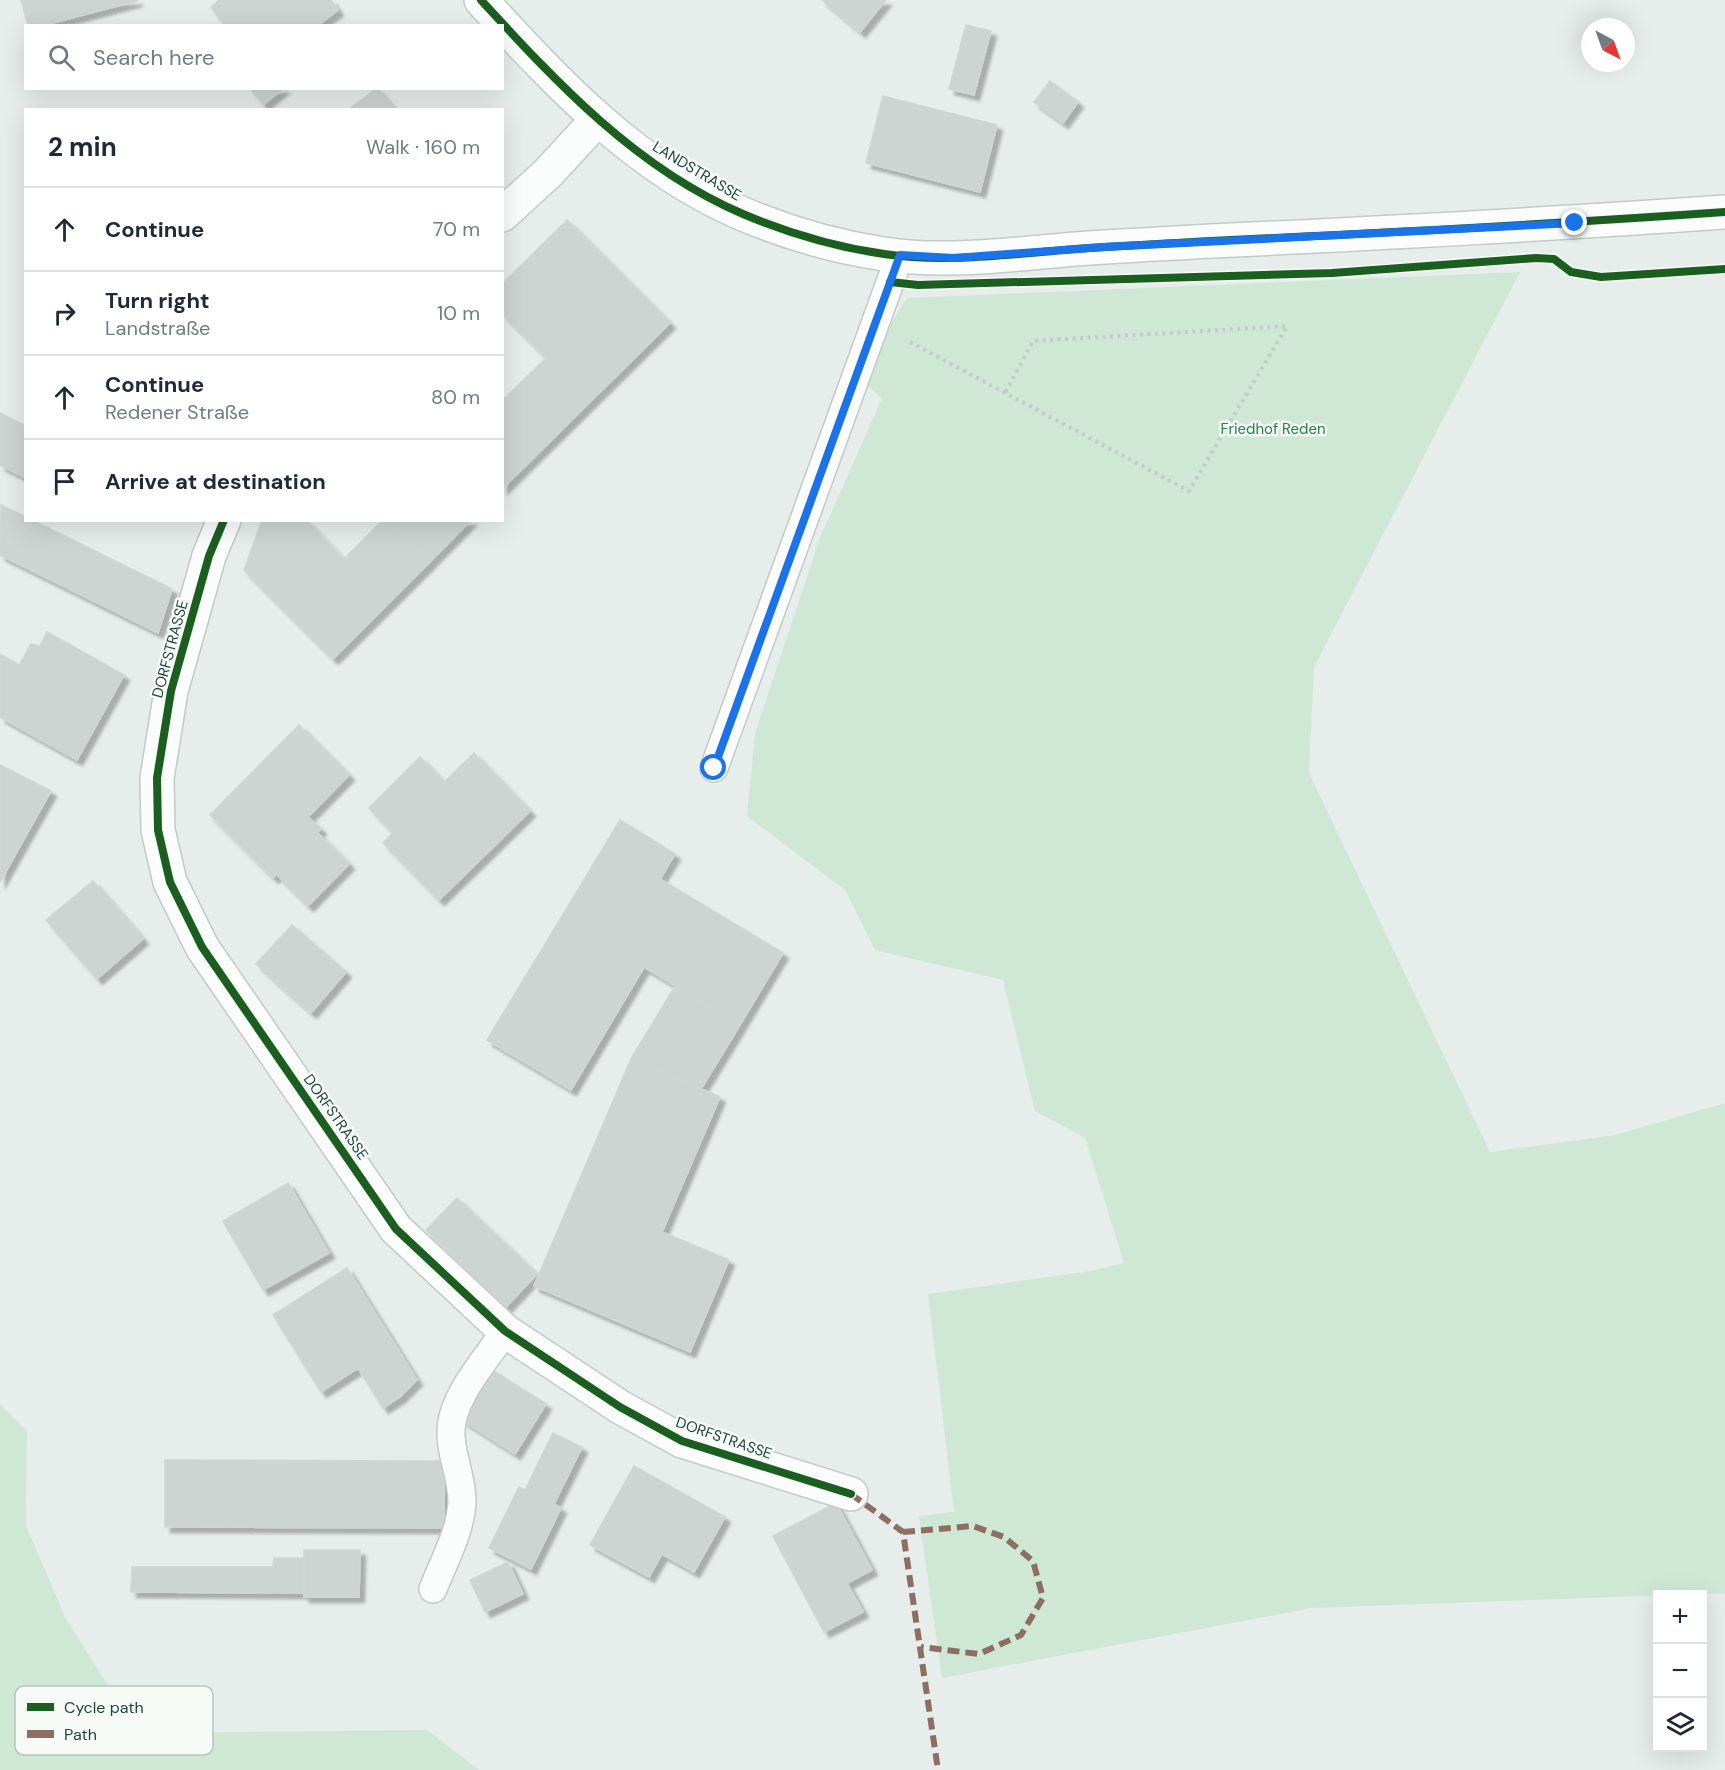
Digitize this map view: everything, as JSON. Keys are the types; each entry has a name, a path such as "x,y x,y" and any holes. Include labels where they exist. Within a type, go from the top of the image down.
{"street":[{"name":"LANDSTRASSE","path":"481,0 503,24"},
{"name":"LANDSTRASSE","path":"504,25 597,120 651,161 741,213 831,244 900,255 954,258 1104,247 1543,225 1725,212"},
{"path":"504,213 548,173 597,120"},
{"name":"DORFSTRASSE","path":"223,522 209,556 171,691 157,778 158,830 171,882 202,947 396,1229 505,1331 620,1407 682,1441 851,1494"}],"lane":[{"path":"714,768 900,255"},
{"path":"433,1589 458,1527 462,1501 450,1440 452,1418 460,1398 505,1331"}],"path":[{"path":"875,325 1190,491 1287,326 1033,341 1005,393"}],"green space":[{"name":"Friedhof Reden","path":"1520,272 1314,667 1309,773 1490,1152 1615,1135 1725,1103 1725,1593 1707,1594 1707,1590 1653,1590 1653,1596 1312,1608 942,1678 919,1516 954,1512 928,1294 1091,1271 1124,1263 1085,1138 1035,1111 1003,980 875,950 846,891 747,816 755,733 819,540 882,398 865,383 887,329 907,298"},
{"path":"0,1404 27,1431 26,1526 66,1619 108,1686 15,1686 15,1755 213,1755 213,1732 427,1730 479,1770 0,1770"}],"building":[{"path":"21,0 137,0 49,24 27,24"},
{"path":"219,0 331,0 338,10 320,24 224,24 211,7"},
{"path":"822,0 886,0 860,32"},
{"path":"966,25 991,31 974,95 949,89"},
{"path":"1050,81 1078,102 1063,123 1034,102"},
{"path":"252,90 282,90 263,105"},
{"path":"374,90 379,90 393,108 351,108"},
{"path":"883,96 997,125 980,192 866,163"},
{"path":"567,220 670,323 590,402 504,316 504,282"},
{"path":"546,358 590,402 504,487 504,399"},
{"path":"0,413 24,425 24,477 0,465"},
{"path":"1,505 24,516 24,522 36,522 172,589 158,633 0,555"},
{"path":"261,522 308,522 344,559 381,522 388,522 429,563 333,659 244,570"},
{"path":"388,522 469,522 429,563"},
{"path":"47,632 124,675 77,760 0,717 0,654 19,665 31,644 40,646"},
{"path":"299,725 349,775 308,817 321,829 273,878 210,815"},
{"path":"474,753 530,811 439,900 383,843 393,833 369,808 420,757 444,782"},
{"path":"0,765 51,791 0,882"},
{"path":"620,820 675,854 660,879 783,953 740,1025 644,967 571,1090 487,1040"},
{"path":"318,833 349,864 308,906 277,875"},
{"path":"93,881 143,939 97,979 46,920"},
{"path":"292,925 346,972 311,1013 256,964"},
{"path":"675,986 740,1025 701,1089 631,1059"},
{"path":"631,1059 720,1097 662,1232 729,1260 690,1352 534,1286"},
{"path":"288,1183 329,1253 263,1290 223,1221"},
{"path":"457,1198 537,1274 506,1307 426,1230"},
{"path":"347,1268 417,1380 400,1397 383,1408 358,1368 321,1392 273,1315"},
{"path":"494,1371 546,1404 515,1454 462,1420"},
{"path":"553,1433 582,1447 554,1504 561,1508 531,1569 489,1548 519,1487 525,1490"},
{"path":"165,1460 444,1461 444,1528 165,1527"},
{"path":"634,1466 725,1517 694,1572 662,1554 649,1577 590,1545"},
{"path":"836,1503 872,1570 847,1583 863,1612 824,1632 773,1536"},
{"path":"304,1550 360,1550 359,1597 304,1597"},
{"path":"274,1558 304,1558 304,1593 131,1592 132,1567 273,1567"},
{"path":"508,1562 523,1594 485,1612 470,1580"}],"marked path":[{"path":"851,1494 903,1532 938,1770"},
{"path":"903,1532 973,1526 1004,1537 1033,1561 1043,1598 1021,1635 979,1654 921,1647"}],"cycle path":[{"path":"481,0 503,24"},
{"path":"504,25 569,92 601,121 668,173 704,195 743,214 795,233 884,254 929,258 974,257 1119,246 1725,212"},
{"path":"890,282 918,285 1332,273 1536,258 1554,259 1571,272 1601,277 1725,269"},
{"path":"223,522 209,556 171,691 157,778 158,830 170,882 202,947 396,1229 505,1331 620,1407 682,1441 851,1494"}],"route":[{"path":"714,768 900,255 954,258 1104,247 1575,223"}]}
